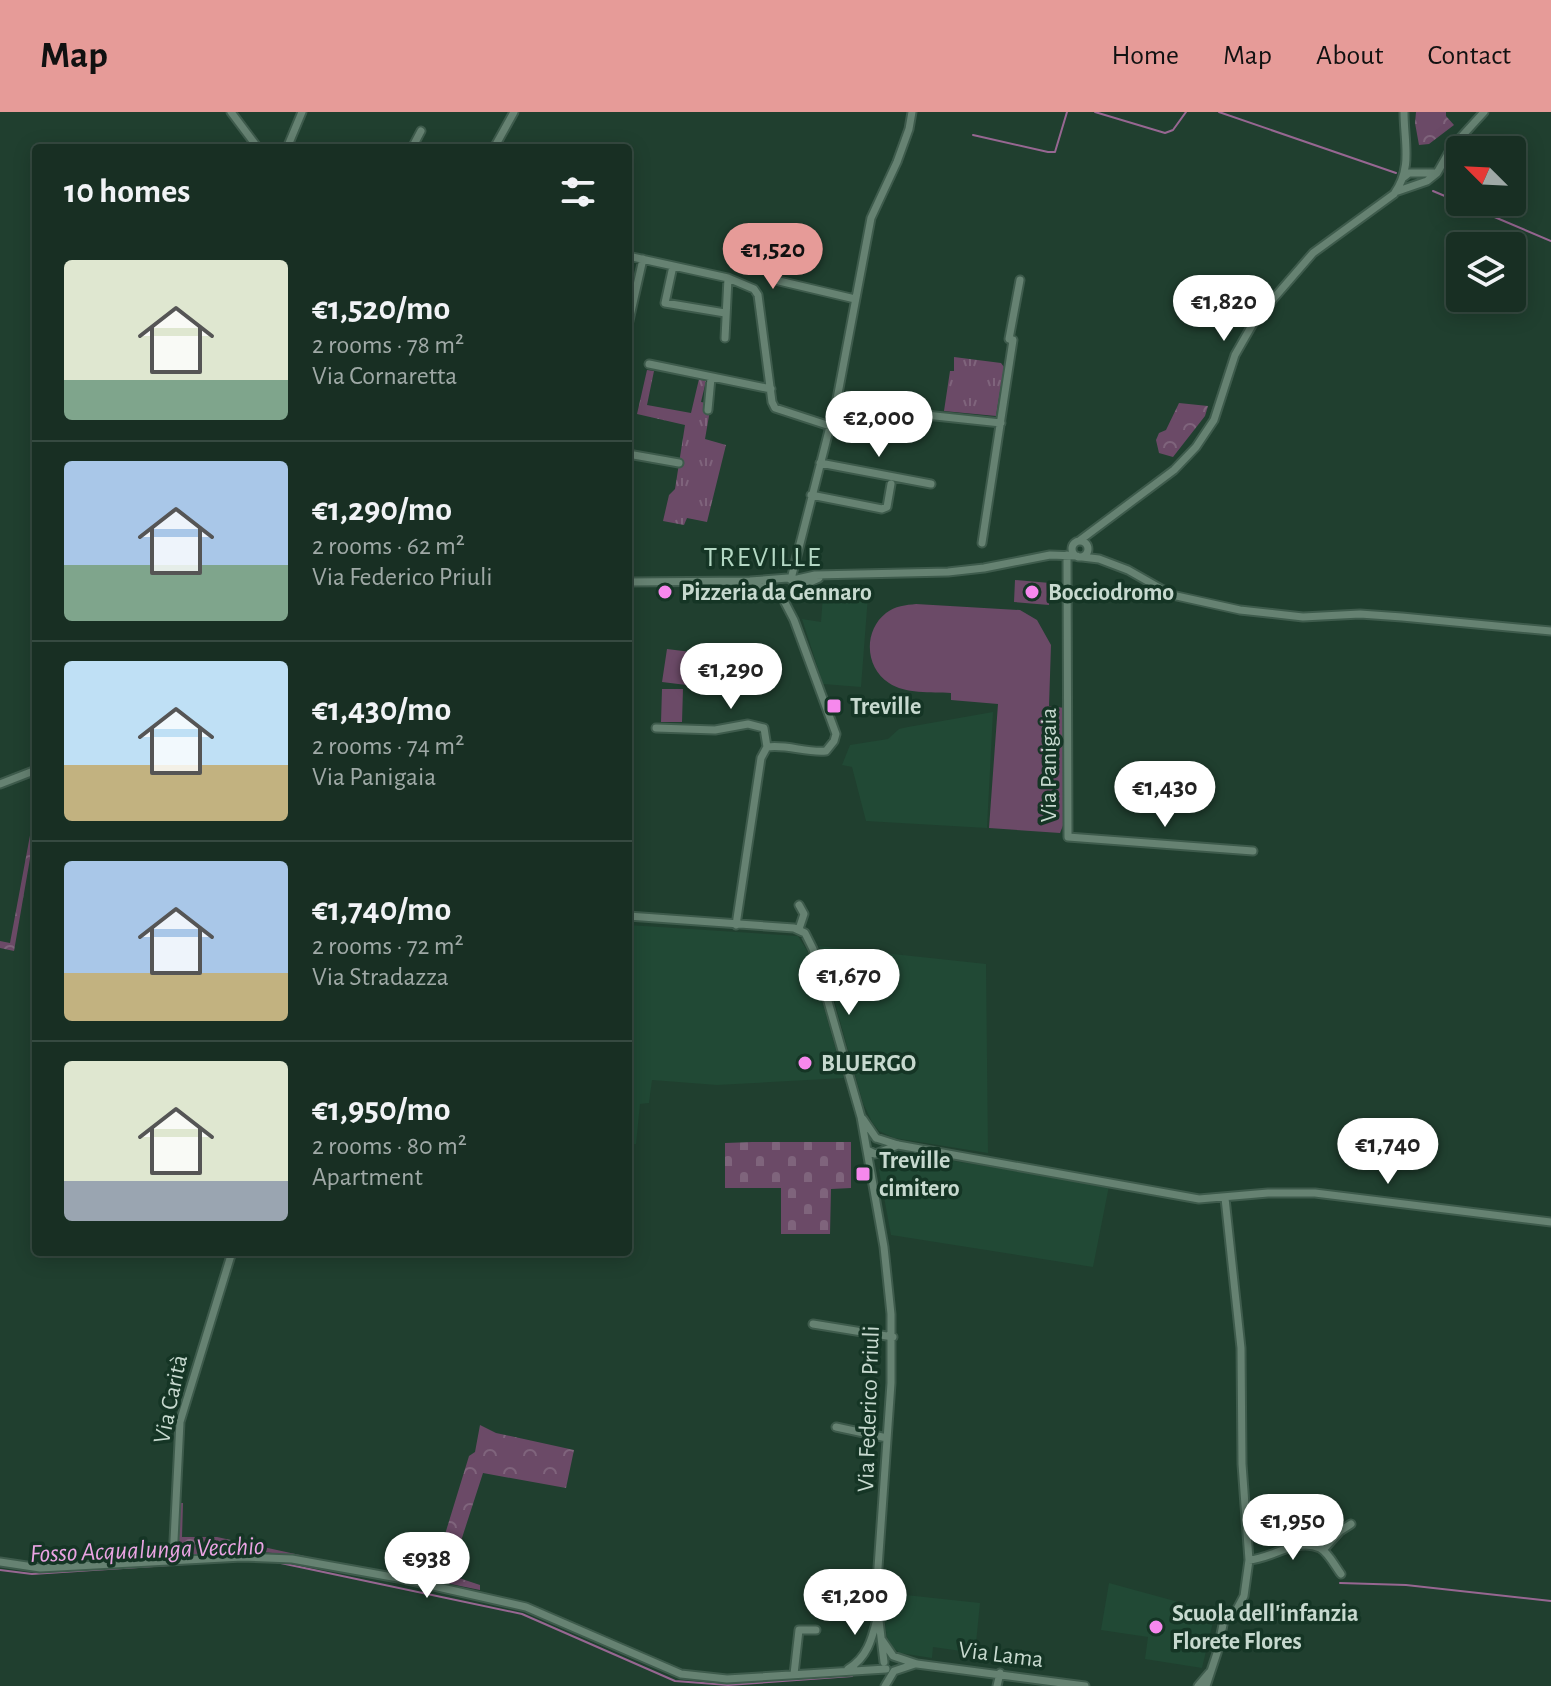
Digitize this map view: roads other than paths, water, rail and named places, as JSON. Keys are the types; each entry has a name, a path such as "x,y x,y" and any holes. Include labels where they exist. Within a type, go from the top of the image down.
{"street":[{"path":"231,112 255,144"},
{"path":"289,144 302,112"},
{"path":"496,144 514,112"},
{"path":"767,747 779,745 814,752 826,751 836,734 779,585 790,579 837,399 871,218 901,151 912,112"},
{"path":"1404,112 1407,160 1416,173"},
{"path":"1050,555 1076,542 1174,470 1203,439 1214,420 1235,355 1247,333 1300,267 1313,253 1394,194 1427,181 1442,167 1452,147 1484,112"},
{"path":"414,144 421,131"},
{"path":"1394,194 1404,177 1407,160"},
{"path":"1404,177 1416,173 1431,174 1442,167"},
{"path":"1404,177 1416,184"},
{"path":"632,257 728,278 757,291 775,408 830,426"},
{"path":"632,307 643,259"},
{"path":"673,266 665,303 725,313"},
{"path":"725,338 728,278"},
{"path":"982,543 1013,340 1009,339 1020,280"},
{"path":"779,281 855,299"},
{"path":"649,364 771,389"},
{"path":"708,410 711,378"},
{"path":"837,399 860,408"},
{"path":"833,412 860,408 1001,423"},
{"path":"632,455 679,463"},
{"path":"820,463 931,484"},
{"path":"811,495 882,509 887,507 891,484"},
{"path":"1080,557 1087,554 1096,528"},
{"path":"1076,542 1084,541 1099,559"},
{"path":"1076,542 1072,550 1080,557"},
{"path":"632,582 750,581 815,575 948,572 1050,555 1067,555 1099,559 1128,570 1172,595 1240,610 1303,617 1360,614 1551,631"},
{"name":"Via Panigaia","path":"1067,555 1068,837 1253,851"},
{"path":"794,620 793,596 797,588 830,576"},
{"path":"790,579 797,588"},
{"path":"750,581 793,596"},
{"path":"656,728 715,730 748,724 764,728 767,747 761,756 736,925"},
{"path":"0,784 32,772"},
{"path":"799,905 804,914 802,931 818,965 861,1117 882,1145 873,1181"},
{"path":"632,916 802,931"},
{"name":"Via Federico Priuli","path":"861,1117 886,1259 893,1337 878,1610 881,1639 889,1667"},
{"path":"898,1145 872,1154 867,1146 869,1140 877,1138 898,1145 1199,1199 1248,1194 1315,1193 1551,1222"},
{"path":"1206,1686 1224,1620 1237,1609 1244,1596 1249,1560 1242,1464 1241,1348 1225,1198"},
{"name":"Via Carità","path":"173,1560 180,1422 231,1256"},
{"path":"813,1324 893,1337"},
{"path":"836,1427 887,1438"},
{"path":"1323,1550 1351,1524"},
{"path":"1249,1560 1263,1559 1292,1546 1316,1547 1323,1550 1341,1574"},
{"path":"0,1562 40,1568 277,1557 349,1568 526,1607 681,1674 727,1679 889,1667"},
{"path":"843,1672 858,1662 867,1650 878,1610"},
{"path":"794,1674 799,1630 816,1630"},
{"name":"Via Federico Priuli","path":"881,1639 895,1657"},
{"path":"889,1667 887,1657 895,1657"},
{"path":"884,1686 895,1657"},
{"name":"Via Lama","path":"895,1657 917,1664 1082,1686"},
{"name":"Via Lama","path":"889,1667 917,1664"},
{"path":"1198,1686 1210,1671"},
{"path":"997,1686 1000,1673"}],"waterway":[{"path":"973,135 1055,152 1067,112"},
{"path":"1095,112 1165,133 1173,130 1186,112"},
{"path":"1219,112 1396,173"},
{"path":"1433,191 1551,241"},
{"name":"Fosso Acqualunga Vecchio","path":"0,1570 32,1574 230,1561"},
{"name":"Fosso Acqualunga Vecchio","path":"276,1562 522,1614 675,1681 728,1685 852,1676"},
{"path":"1340,1583 1406,1585 1551,1601"}],"place":[{"name":"Pizzeria da Gennaro","path":"665,592"},
{"name":"Bocciodromo","path":"1032,592"},
{"name":"Treville","path":"834,706"},
{"name":"BLUERGO","path":"805,1063"},
{"name":"Treville cimitero","path":"863,1174"},
{"name":"Scuola dell'infanzia Florete Flores","path":"1156,1627"}],"district":[{"name":"TREVILLE","path":"763,556"}]}
